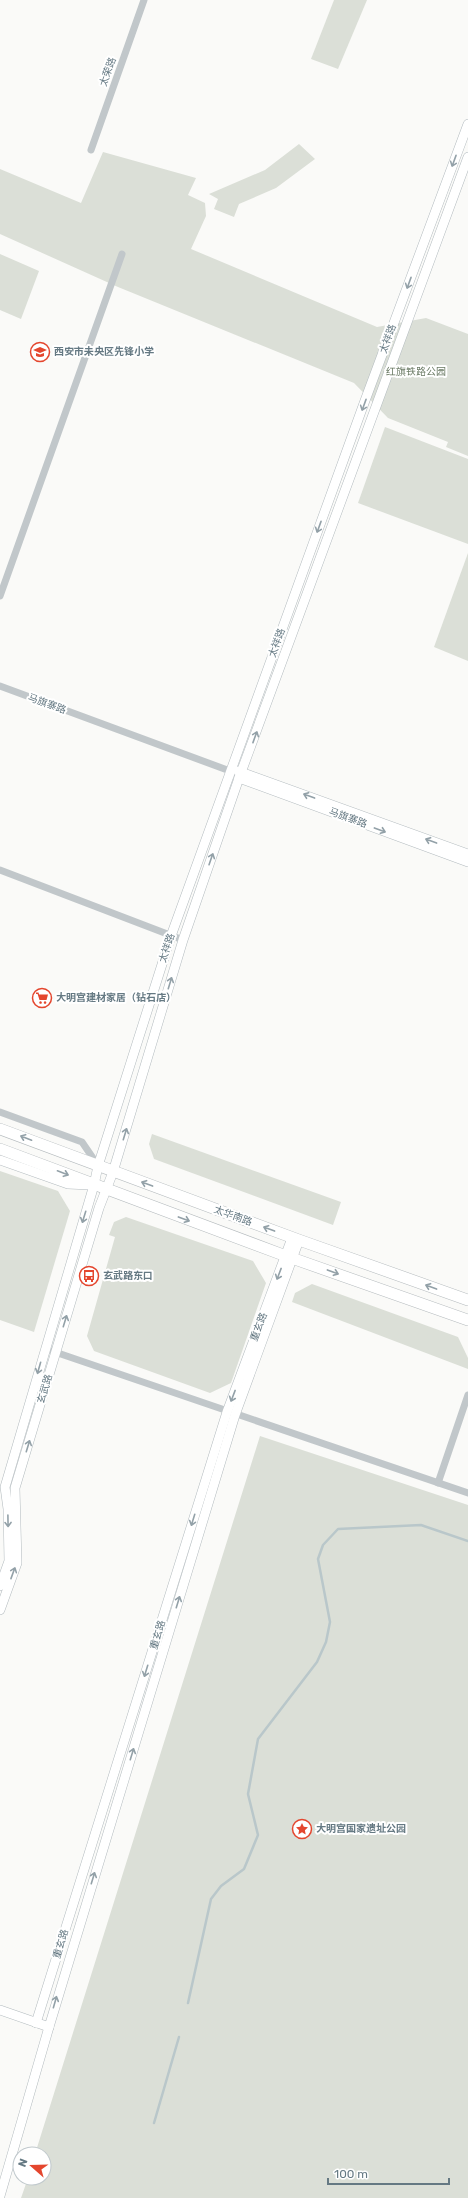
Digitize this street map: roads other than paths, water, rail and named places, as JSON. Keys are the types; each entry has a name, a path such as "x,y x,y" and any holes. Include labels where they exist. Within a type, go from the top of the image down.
{"main road":[{"name":"太华南路","path":"0,1128 113,1172 295,1239 468,1300"},
{"name":"太华南路","path":"0,1149 289,1257 468,1320"}],"street":[{"name":"太荣路","path":"91,150 144,0"},
{"name":"太祥路","path":"98,1166 171,936 230,771 468,124"},
{"name":"太祥路","path":"113,1172 183,940 241,775 468,157"},
{"path":"0,596 122,254"},
{"name":"马旗寨路","path":"0,686 241,775 468,854"},
{"name":"马旗寨路","path":"241,775 468,862"},
{"path":"0,870 183,940"},
{"path":"0,1112 82,1142 98,1166"},
{"path":"0,1160 68,1184 94,1185"},
{"name":"玄武路","path":"0,1586 9,1561 8,1509 5,1487 44,1349 94,1185 98,1166"},
{"name":"玄武路","path":"0,1610 17,1563 15,1488 105,1189 113,1172"},
{"name":"重玄路","path":"36,2023 231,1413 295,1239"},
{"path":"44,1349 468,1493"},
{"path":"438,1482 468,1395"},
{"name":"重玄路","path":"0,2196 231,1413"},
{"path":"0,2010 49,2027"}],"waterway":[{"path":"188,2003 211,1899 221,1886 244,1869 258,1835 248,1794 258,1739 317,1662 326,1642 330,1622 318,1559 323,1545 338,1529 421,1525 468,1541"},
{"path":"154,2123 179,2037"}],"place":[{"name":"西安市未央区先锋小学","path":"40,352"},
{"name":"大明宫建材家居（钻石店）","path":"42,998"},
{"name":"玄武路东口","path":"89,1276"},
{"name":"大明宫国家遗址公园","path":"302,1829"}],"park label":[{"name":"红旗铁路公园","path":"416,372"}]}
